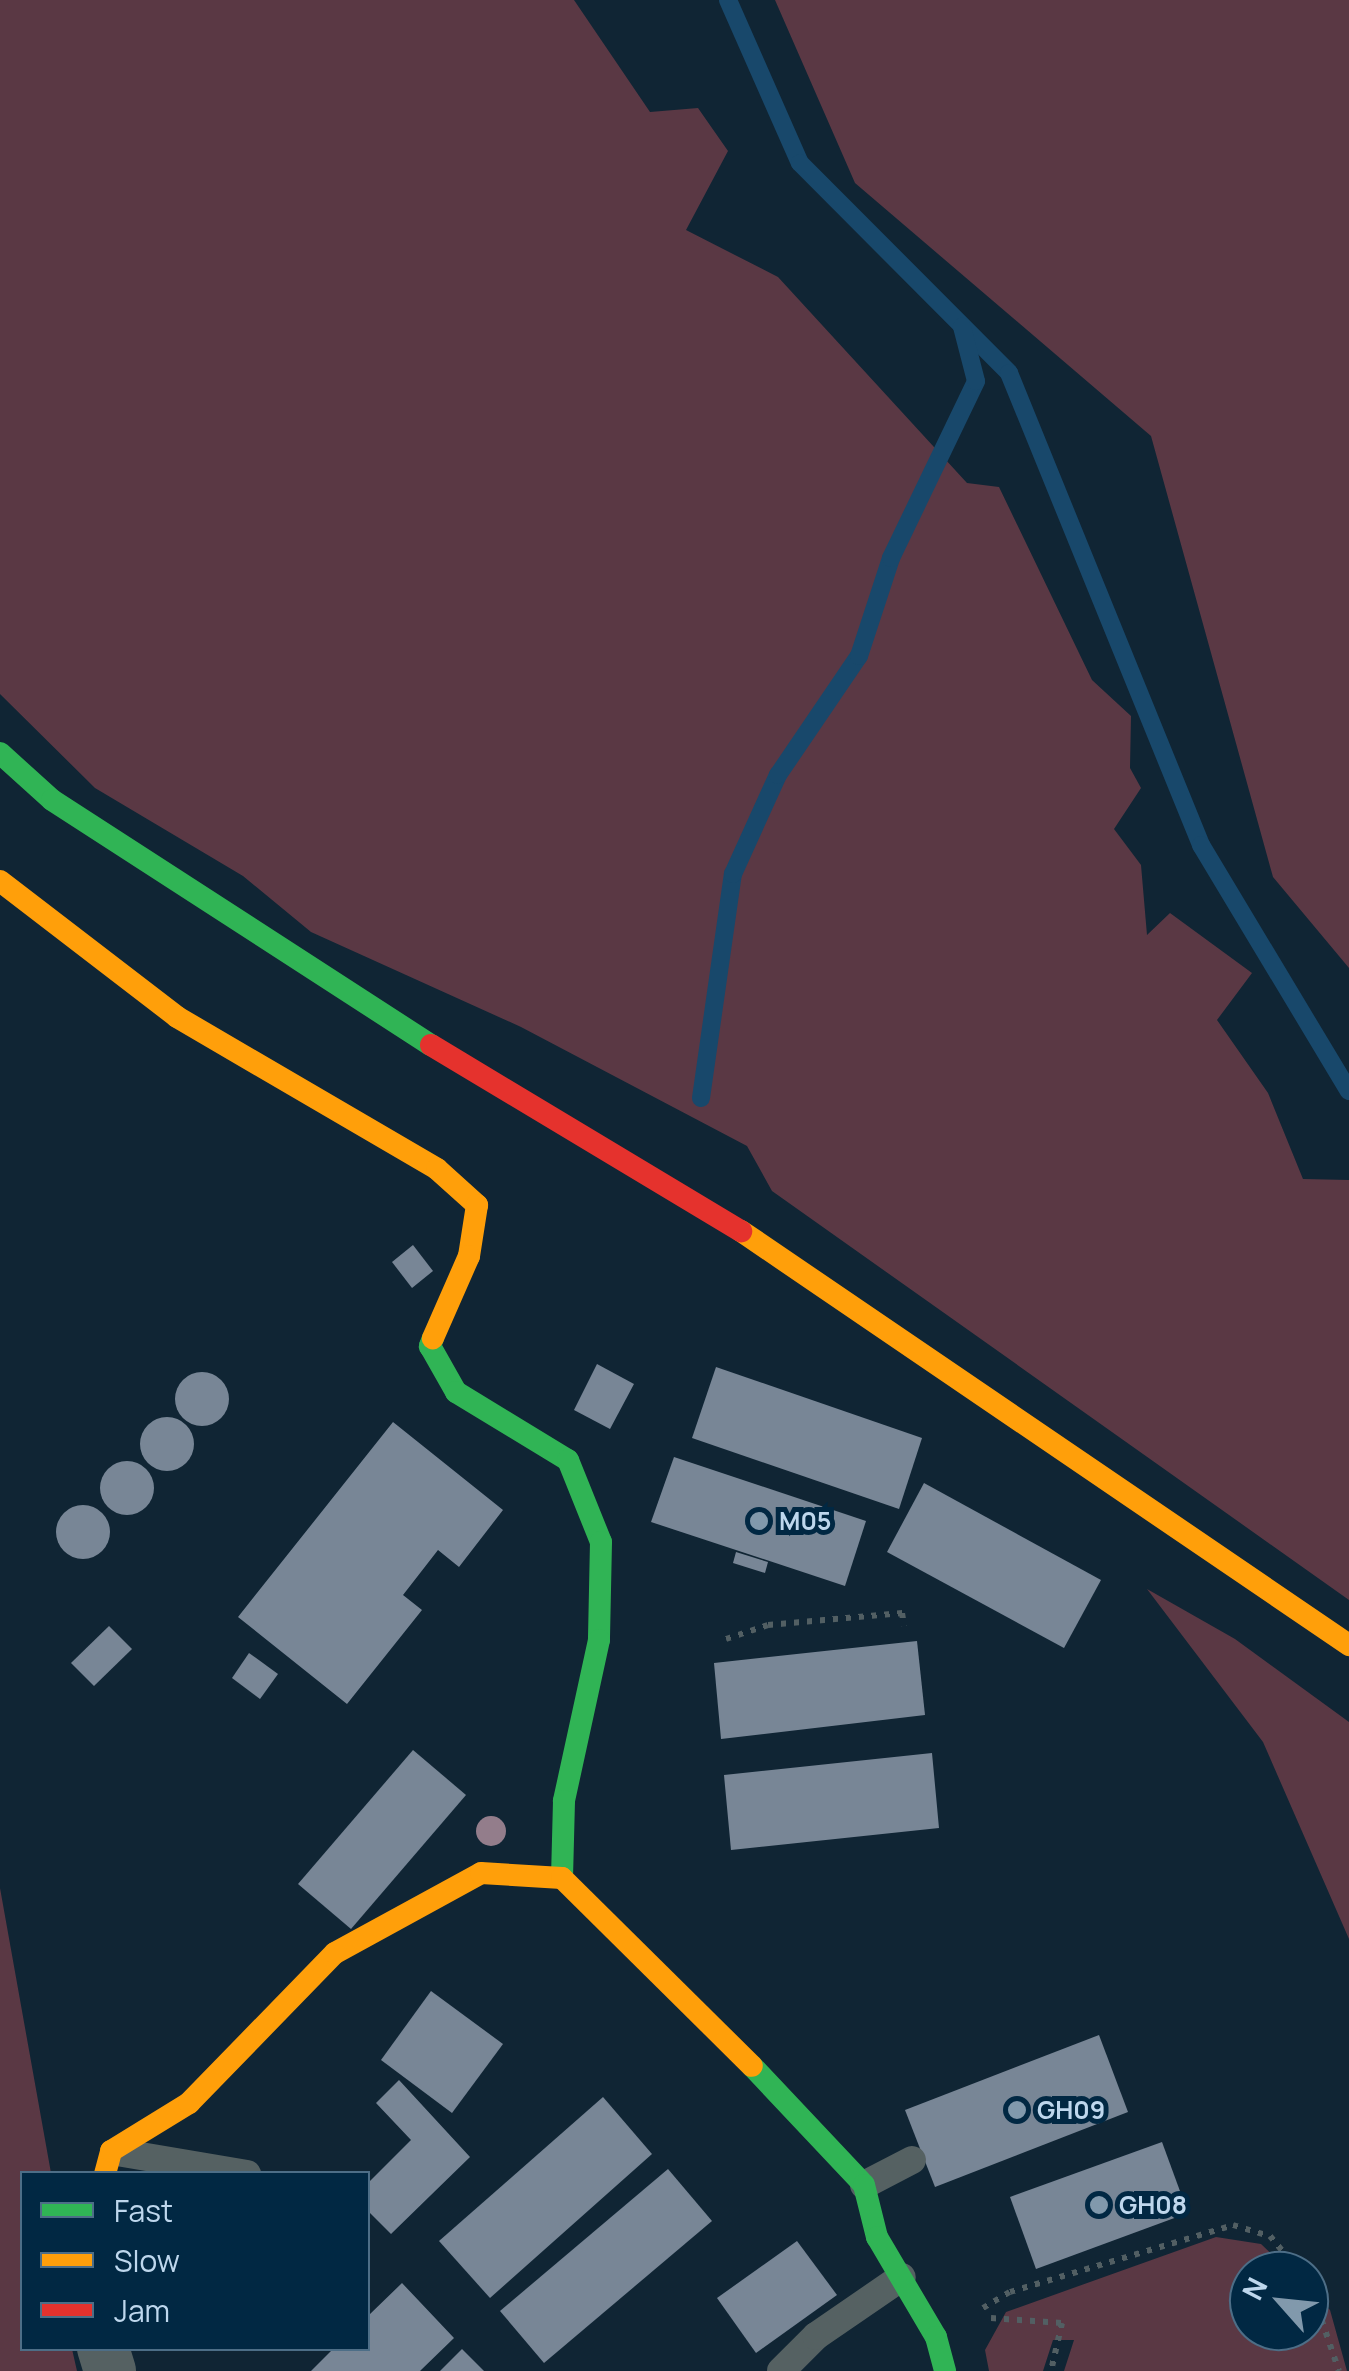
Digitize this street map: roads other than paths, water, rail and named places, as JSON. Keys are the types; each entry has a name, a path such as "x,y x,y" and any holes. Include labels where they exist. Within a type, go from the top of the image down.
{"street":[{"path":"0,753 52,800 345,996 663,1178 1349,1645"},
{"path":"0,881 177,1017 438,1169 477,1205 468,1256 430,1346 456,1392 568,1460 602,1542 598,1640 564,1801 562,1878"},
{"path":"108,2162 189,2103 335,1952 481,1873 562,1878 646,1953 864,2185 877,2237 936,2337 945,2371"}],"lane":[{"path":"864,2185 912,2160"},
{"path":"108,2162 212,2171"},
{"path":"781,2371 816,2336 902,2277"}],"waterway":[{"path":"728,0 800,163 1009,373 1201,845 1349,1091"},
{"path":"701,1098 733,874 778,775 859,656 891,558 976,381 962,327"}],"place":[{"name":"M05","path":"759,1521"},
{"name":"GH09","path":"1017,2110"},
{"name":"GH08","path":"1099,2205"}]}
